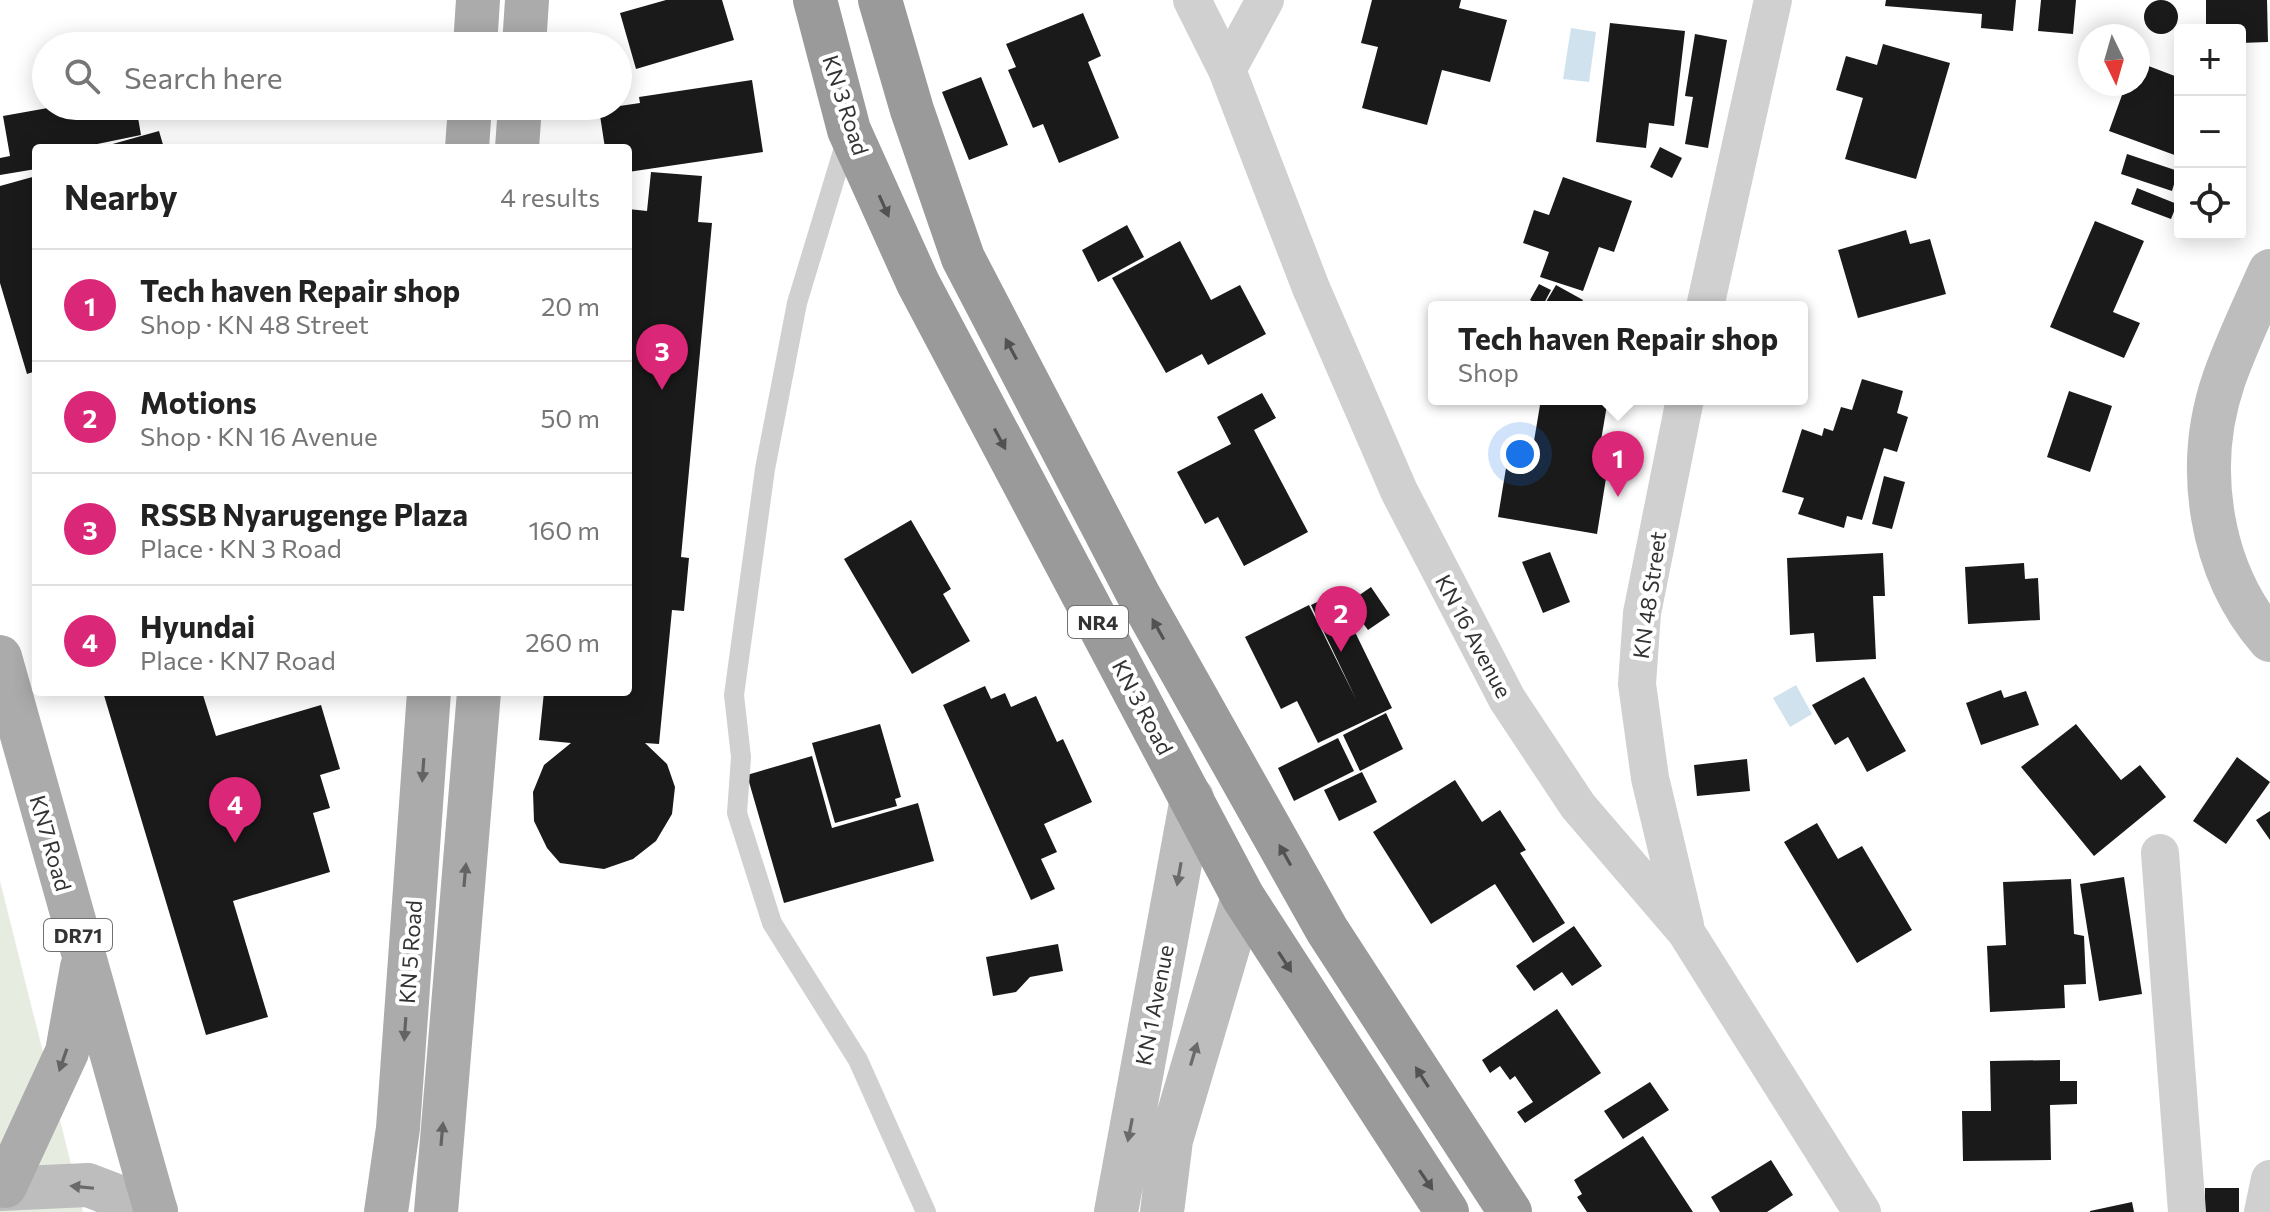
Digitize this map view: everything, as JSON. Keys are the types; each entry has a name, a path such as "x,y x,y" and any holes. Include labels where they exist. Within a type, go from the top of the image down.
{"highway":[{"name":"KN 3 Road","path":"815,0 849,130 918,283 1243,897 1447,1212"},
{"name":"NR4","path":"880,0 912,110 963,258 1138,594 1327,930 1510,1212"}],"main road":[{"path":"476,32 478,0"},
{"path":"525,32 527,0"},
{"path":"467,144 469,120"},
{"path":"517,144 519,120"},
{"name":"KN7 Road","path":"0,657 155,1212"},
{"name":"KN 5 Road","path":"386,1212 398,1128 429,696"},
{"path":"436,1212 479,696"},
{"path":"2,1187 67,1052 84,957"}],"street":[{"name":"KN 16 Avenue","path":"1192,0 1227,70 1311,288 1399,491 1507,699 1578,806 1686,932 1862,1212"},
{"path":"1227,70 1265,0"},
{"path":"1706,301 1770,14"},
{"path":"2270,271 2223,382 2210,454 2211,515 2222,558 2247,610 2270,640"},
{"name":"KN 48 Street","path":"1684,405 1642,613 1637,684 1650,778 1686,932"},
{"name":"KN 1 Avenue","path":"1116,1212 1192,798"},
{"path":"2160,853 2187,1212"},
{"name":"KN 1 Avenue","path":"1162,1212 1171,1140 1184,1088 1243,897"},
{"path":"2263,1212 2270,1179"},
{"path":"2,1187 88,1185 155,1212"}],"lane":[{"path":"849,130 797,303 765,469 734,695 741,757 737,813 772,923 858,1060 926,1212"}],"shaded area":[{"path":"0,881 83,1212 0,1212"}],"water":[{"path":"1571,28 1596,32 1589,82 1563,79"},
{"path":"1796,685 1812,714 1790,727 1773,698"}],"building":[{"path":"666,0 722,0 734,40 636,69 632,55 632,32 625,32 620,13"},
{"path":"1372,0 1461,0 1459,8 1507,20 1490,82 1442,70 1427,125 1362,108 1378,47 1361,43"},
{"path":"1886,0 2016,0 2013,31 1981,28 1982,14 1885,6"},
{"path":"2041,0 2076,0 2073,34 2038,31"},
{"path":"2161,0 2173,5 2178,17 2173,29 2161,34 2150,30 2144,17 2149,5"},
{"path":"2206,0 2267,0 2268,42 2246,43 2246,24 2206,24"},
{"path":"1083,13 1101,56 1088,62 1119,138 1059,163 1043,124 1033,128 1008,70 1016,67 1006,44"},
{"path":"1610,23 1685,31 1674,126 1649,123 1646,148 1596,142"},
{"path":"1695,34 1727,40 1708,148 1685,144 1693,97 1685,96"},
{"path":"1883,44 1950,63 1916,179 1845,159 1863,98 1836,90 1846,56 1877,65"},
{"path":"2150,67 2174,76 2174,155 2109,131 2122,96 2150,96"},
{"path":"981,77 1008,145 969,160 942,92"},
{"path":"752,80 763,152 632,171 632,144 604,144 601,120 632,120 632,104 640,103 639,97"},
{"path":"32,111 32,120 138,120 141,135 97,144 32,144 32,170 0,175 0,158 10,156 3,116"},
{"path":"159,131 163,144 113,144"},
{"path":"1660,147 1682,158 1672,178 1650,167"},
{"path":"2127,154 2174,170 2174,184 2172,191 2121,174"},
{"path":"651,172 702,176 698,222 712,223 681,557 689,558 684,611 672,610 659,744 645,743 667,764 675,787 672,814 656,841 633,859 604,869 560,863 547,848 534,821 533,792 544,765 571,743 539,740 544,696 632,696 632,209 647,211"},
{"path":"32,177 32,372 27,374 0,283 0,186"},
{"path":"1563,177 1632,201 1614,252 1599,247 1583,291 1540,277 1549,252 1523,243 1534,210 1549,215"},
{"path":"2137,188 2174,203 2174,212 2171,219 2131,204"},
{"path":"2095,221 2144,241 2113,312 2140,323 2124,358 2050,327"},
{"path":"1127,225 1144,257 1098,282 1082,250"},
{"path":"1906,230 1910,244 1930,239 1946,294 1858,318 1838,250"},
{"path":"1180,241 1211,300 1240,285 1266,334 1208,365 1202,354 1166,373 1112,278"},
{"path":"1539,284 1551,290 1545,301 1530,300"},
{"path":"1556,285 1583,300 1583,301 1547,301"},
{"path":"1862,379 1903,391 1897,413 1908,417 1897,452 1884,448 1862,520 1847,516 1844,528 1798,514 1804,498 1782,492 1802,429 1822,436 1824,428 1833,431 1841,407 1852,410"},
{"path":"2069,391 2112,406 2090,472 2047,457"},
{"path":"1262,393 1276,418 1254,430 1308,532 1244,566 1218,517 1205,524 1177,472 1231,444 1217,417"},
{"path":"1540,405 1607,405 1597,464 1608,466 1597,534 1498,517 1507,462 1530,465"},
{"path":"1884,476 1905,482 1892,529 1872,524"},
{"path":"911,520 951,589 943,594 970,641 912,674 844,559"},
{"path":"1550,552 1570,602 1543,613 1522,562"},
{"path":"1883,553 1885,596 1873,596 1876,659 1816,662 1814,633 1790,635 1787,558"},
{"path":"2024,563 2025,579 2038,578 2040,620 1968,624 1965,567"},
{"path":"1371,587 1390,615 1368,630 1348,603"},
{"path":"1336,593 1392,708 1318,743 1297,701 1281,709 1245,637 1309,605 1356,699 1311,605"},
{"path":"1864,677 1906,751 1867,772 1848,737 1835,745 1812,705"},
{"path":"985,686 991,699 1005,693 1011,707 1036,696 1057,742 1063,739 1092,802 1044,824 1057,852 1041,859 1055,889 1031,900 943,705"},
{"path":"2001,690 2004,698 2026,691 2039,725 1981,745 1966,703"},
{"path":"104,696 203,696 216,736 321,705 340,769 320,775 330,808 313,813 330,872 233,901 268,1017 206,1035"},
{"path":"1386,713 1403,749 1360,771 1343,735"},
{"path":"880,724 901,797 895,799 897,806 835,823 812,743"},
{"path":"2076,724 2121,780 2140,765 2166,797 2094,856 2021,767"},
{"path":"1338,738 1354,771 1294,801 1278,768"},
{"path":"812,756 832,828 918,803 934,861 784,903 747,775"},
{"path":"2237,757 2270,782 2226,844 2193,821"},
{"path":"1747,759 1750,791 1697,796 1694,765"},
{"path":"1362,772 1377,802 1339,821 1324,790"},
{"path":"1455,780 1482,822 1500,810 1526,850 1520,853 1565,923 1533,943 1495,884 1431,924 1373,832"},
{"path":"2270,811 2270,840 2256,820"},
{"path":"1817,823 1838,859 1862,846 1912,930 1857,963 1784,842"},
{"path":"2124,877 2142,994 2099,1001 2080,884"},
{"path":"2071,879 2074,934 2084,936 2086,984 2064,985 2065,1008 1990,1012 1987,946 2006,945 2003,882"},
{"path":"1574,926 1602,966 1572,986 1562,972 1534,991 1516,966"},
{"path":"1058,944 1063,971 1030,977 1016,992 993,996 986,957"},
{"path":"1557,1009 1601,1073 1525,1123 1517,1112 1533,1102 1515,1076 1510,1080 1500,1066 1490,1073 1482,1060"},
{"path":"2060,1060 2060,1081 2077,1081 2077,1104 2050,1105 2051,1160 1963,1161 1962,1111 1991,1111 1990,1061"},
{"path":"1650,1082 1669,1110 1623,1139 1604,1111"},
{"path":"1643,1136 1693,1212 1587,1212 1577,1197 1582,1194 1574,1180"},
{"path":"1771,1160 1793,1195 1767,1212 1720,1212 1711,1197"},
{"path":"2205,1188 2239,1188 2239,1212 2205,1212"},
{"path":"2132,1202 2134,1212 2090,1212 2090,1211"}],"place":[{"name":"RSSB Nyarugenge Plaza","path":"662,390"},
{"name":"Tech haven Repair shop","path":"1618,497"},
{"name":"Motions","path":"1341,652"},
{"name":"Hyundai","path":"235,843"}]}
